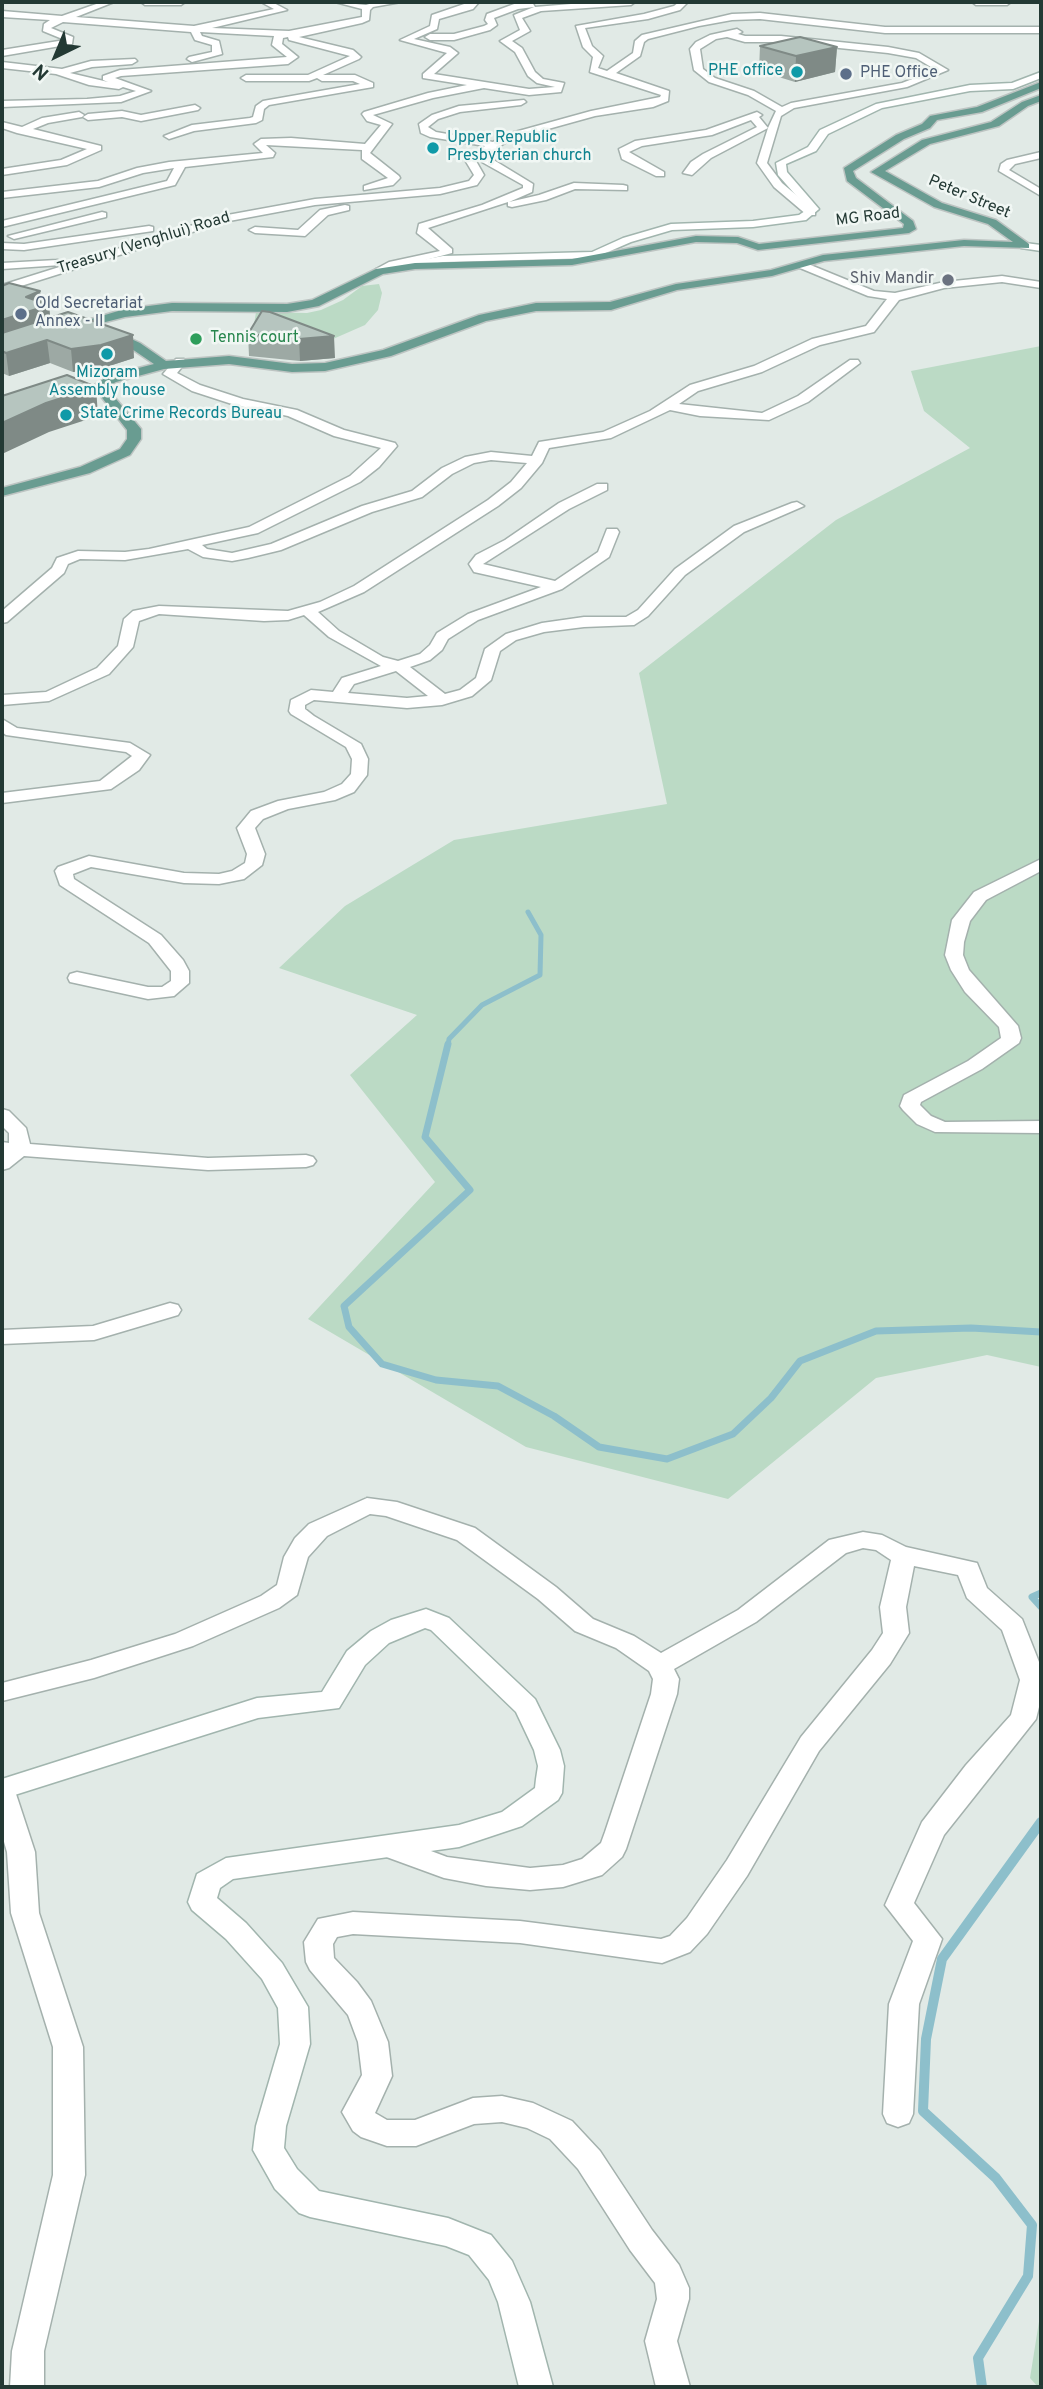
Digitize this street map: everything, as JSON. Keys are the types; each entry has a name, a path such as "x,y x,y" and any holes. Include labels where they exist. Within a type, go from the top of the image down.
{"main road":[{"name":"MG Road","path":"380,271 473,263 572,262 696,239 738,240 758,247 905,231 910,229 909,223 851,179 848,170 851,166 875,155 894,140 926,126 934,118 979,110 1041,85"},
{"name":"Peter Street","path":"1025,246 1011,233 992,222 938,205 887,175 876,172 926,142 995,124 1025,104 1041,98"},
{"path":"2,491 85,470 125,452 134,439 134,429 99,386 112,379 164,365 229,360 292,368 325,367 387,352 456,325 512,311 553,305 611,306 676,287 804,266 823,258 964,243 1025,246"},
{"path":"48,334 125,313 172,307 287,308 315,303 380,271"},
{"path":"86,322 135,346 164,365"}],"street":[{"path":"2,53 71,41 46,29 48,24 60,17 110,2"},
{"path":"145,2 181,2"},
{"path":"194,29 283,10 265,2"},
{"path":"339,2 367,8 376,4 397,2"},
{"path":"407,37 434,27 433,19 438,15 470,7 475,2"},
{"path":"407,37 461,36 493,25 489,20 490,16 523,4 562,6 631,2"},
{"path":"255,230 301,234 324,212 445,194 478,180 479,174 470,160 513,135 587,114 653,104 667,97 666,93 654,88 593,70 598,56 588,47 592,41 582,35 580,26 645,17 673,9 684,2"},
{"path":"976,2 1007,2"},
{"path":"407,37 405,40 410,42 447,49 453,53 426,76 521,91 558,90 561,85 540,80 531,74 519,50 505,41 525,30 517,17 562,6"},
{"path":"740,16 737,6 784,8"},
{"path":"136,91 106,78 121,73 288,61 293,57 277,45 279,36 363,19 368,15 367,8"},
{"path":"2,14 288,34"},
{"path":"609,33 740,16 788,18 846,28 1041,32"},
{"path":"610,74 637,54 640,41 645,37 698,23"},
{"path":"2,65 61,72 108,62 200,59 217,54 216,43 198,38 194,29"},
{"path":"777,109 751,93 712,80 699,70 695,49 699,44 726,34 768,31 844,38 908,39 1041,32"},
{"path":"300,32 292,37 356,55 346,63 309,78"},
{"path":"660,174 626,157 623,151 639,144 708,133 777,109 924,80 943,70 919,56 888,50 781,39 745,39 726,34"},
{"path":"2,44 63,43"},
{"path":"61,72 63,76 136,91"},
{"path":"121,73 118,77 221,77"},
{"path":"380,271 443,259 594,255 627,240 671,227 781,222 802,218 814,209 782,173 781,163 812,149 824,132 879,106 970,88 1013,86 1041,75"},
{"path":"169,136 192,128 252,121 258,118 259,108 266,103 370,85 355,78 236,77"},
{"path":"330,200 338,194 393,181 394,176 366,157 368,147 387,124 370,119 367,114 369,111 484,85"},
{"path":"2,112 136,91"},
{"path":"72,117 134,99 136,91"},
{"path":"495,145 434,135 425,131 423,126 435,117 459,109 521,102"},
{"path":"2,104 65,104"},
{"path":"21,131 46,120 121,114 141,118 195,107"},
{"path":"777,109 762,163 778,185 811,213"},
{"path":"688,173 695,163 763,128 753,116"},
{"path":"2,125 97,148 63,163 2,172"},
{"path":"2,195 99,184 141,170 181,164 269,155 259,144 261,142 290,141 368,147"},
{"path":"380,271 402,262 446,253 446,248 421,231 421,228 528,190 530,186 486,160 494,151 495,145"},
{"path":"1041,155 1011,162 1005,166 1004,172 1041,193"},
{"path":"2,224 171,183 181,164"},
{"path":"330,200 440,191 467,186"},
{"path":"486,206 542,198 573,186 623,188"},
{"path":"128,195 155,200 183,187"},
{"name":"Treasury (Venghlui) Road","path":"2,289 222,219 330,200"},
{"path":"2,246 24,247 136,231 227,213 279,210"},
{"path":"2,238 116,211"},
{"path":"1025,246 1041,248"},
{"path":"2,266 84,262"},
{"path":"804,266 872,294 895,297 944,285 991,280 1041,285"},
{"path":"2,700 50,696 103,671 125,647 132,619 138,614 159,610 264,617 288,615 325,605 359,589 493,503 516,485 537,460 544,445 606,435 668,406 694,387 758,369 816,342 870,329 895,297"},
{"path":"2,619 59,570 62,561 78,555 125,556 253,530 283,517 360,475 390,446 340,433 298,415 240,402 196,387 169,374 180,362"},
{"path":"668,406 700,412 765,417 803,399 854,363"},
{"path":"189,542 203,554 232,557 248,554 276,547 366,509 417,494 447,471 470,460 491,456 537,460"},
{"path":"557,586 479,569 476,564 481,558 510,543 564,506 602,487"},
{"path":"78,978 148,993 167,992 180,983 180,971 155,939 66,881 64,871 89,861 184,878 219,879 238,875 253,866 256,854 246,828 257,815 329,796 348,788 359,775 360,759 353,744 298,711 297,703 311,695 407,703 442,700 466,693 483,680 493,649 511,637 542,628 584,622 629,622 643,613 680,572 739,529 797,506"},
{"path":"340,696 341,688 348,681 425,657 437,646 442,636 463,622 557,586 604,554 612,532"},
{"path":"307,610 334,634 378,660 400,666 442,700"},
{"path":"2,724 12,732 130,748 142,755 133,766 105,785 2,798"},
{"path":"1041,864 992,889 974,902 961,920 955,942 954,955 960,970 972,988 1008,1026 1011,1038 1009,1043 975,1065 911,1099 910,1106 924,1120 942,1128 1041,1127"},
{"path":"2,1115 19,1132 2,1164"},
{"path":"11,1149 169,1163 306,1161"},
{"path":"2,1337 94,1333 170,1310"},
{"path":"2,1692 94,1669 184,1640 270,1602 288,1588 296,1558 304,1544 318,1530 368,1506 388,1508 466,1534 547,1593 584,1625 625,1642 660,1665 666,1679 664,1694 619,1832 612,1849 592,1867 564,1876 530,1879 486,1875 444,1867 391,1847"},
{"path":"660,1665 747,1616 838,1546 863,1540 882,1543 899,1554 968,1569 976,1592 1013,1625 1033,1680 1023,1719 976,1772 932,1830 899,1905 928,1940 904,2004 898,2114"},
{"path":"673,2387 661,2341 673,2300 673,2288 668,2275 641,2240 589,2160 561,2130 533,2116 502,2109 473,2111 416,2133 387,2133 372,2129 364,2122 357,2112 377,2076 373,2042 361,2010 347,1990 320,1962 318,1941 328,1927 354,1923 520,1931 651,1950 670,1950 680,1944 697,1926 737,1868 810,1744 881,1657 896,1633 893,1607 903,1560 899,1554"},
{"path":"27,2387 27,2351 69,2175 68,2047 50,1999 25,1913 21,1852 2,1792 257,1708 330,1701 356,1658 380,1637 400,1626 426,1618 440,1624 526,1706 547,1750 551,1766 548,1793 512,1819 459,1836 226,1869 207,1882 202,1902 236,1931 272,1971 293,2007 295,2044 274,2113 268,2150 286,2179 310,2203 448,2232 480,2245 501,2271 514,2302 536,2387"}],"green space":[{"path":"379,284 382,293 378,310 365,325 333,339 253,331 256,312 307,313 321,310 343,300 362,286"},
{"path":"1041,346 1041,1367 987,1355 876,1378 728,1499 526,1447 308,1319 435,1182 350,1075 417,1015 279,968 345,906 454,840 667,804 639,673 836,520 970,448 924,411 911,371"},
{"path":"1041,2309 1041,2387 1038,2387 1030,2378"}],"building":[{"path":"800,37 837,47 796,56 760,46"},
{"path":"9,283 40,291 26,297 49,305 2,320 2,286"},
{"path":"262,311 334,336 299,339 248,334"},
{"path":"68,312 133,335 101,345 71,349 47,340 6,353 2,351 2,333"},
{"path":"67,375 96,387 46,403 2,423 2,396"}],"waterway":[{"path":"448,1046 449,1039 482,1005 540,975 541,935 528,912"},
{"path":"448,1044 425,1137 470,1190 344,1306 349,1327 382,1364 436,1380 498,1386 554,1416 599,1447 667,1459 733,1434 771,1398 800,1361 876,1331 971,1328 1041,1332"},
{"path":"1041,1593 1032,1597 1041,1607"},
{"path":"982,2387 978,2358 1028,2276 1032,2225 996,2178 923,2111 926,2039 942,1959 1041,1822"}],"place":[{"name":"PHE office","path":"797,72"},
{"name":"PHE Office","path":"846,74"},
{"name":"Upper Republic Presbyterian church","path":"433,148"},
{"name":"Shiv Mandir","path":"948,280"},
{"name":"Old Secretariat Annex - II","path":"21,314"},
{"name":"Tennis court","path":"196,339"},
{"name":"Mizoram Assembly house","path":"107,354"},
{"name":"State Crime Records Bureau","path":"66,415"}]}
